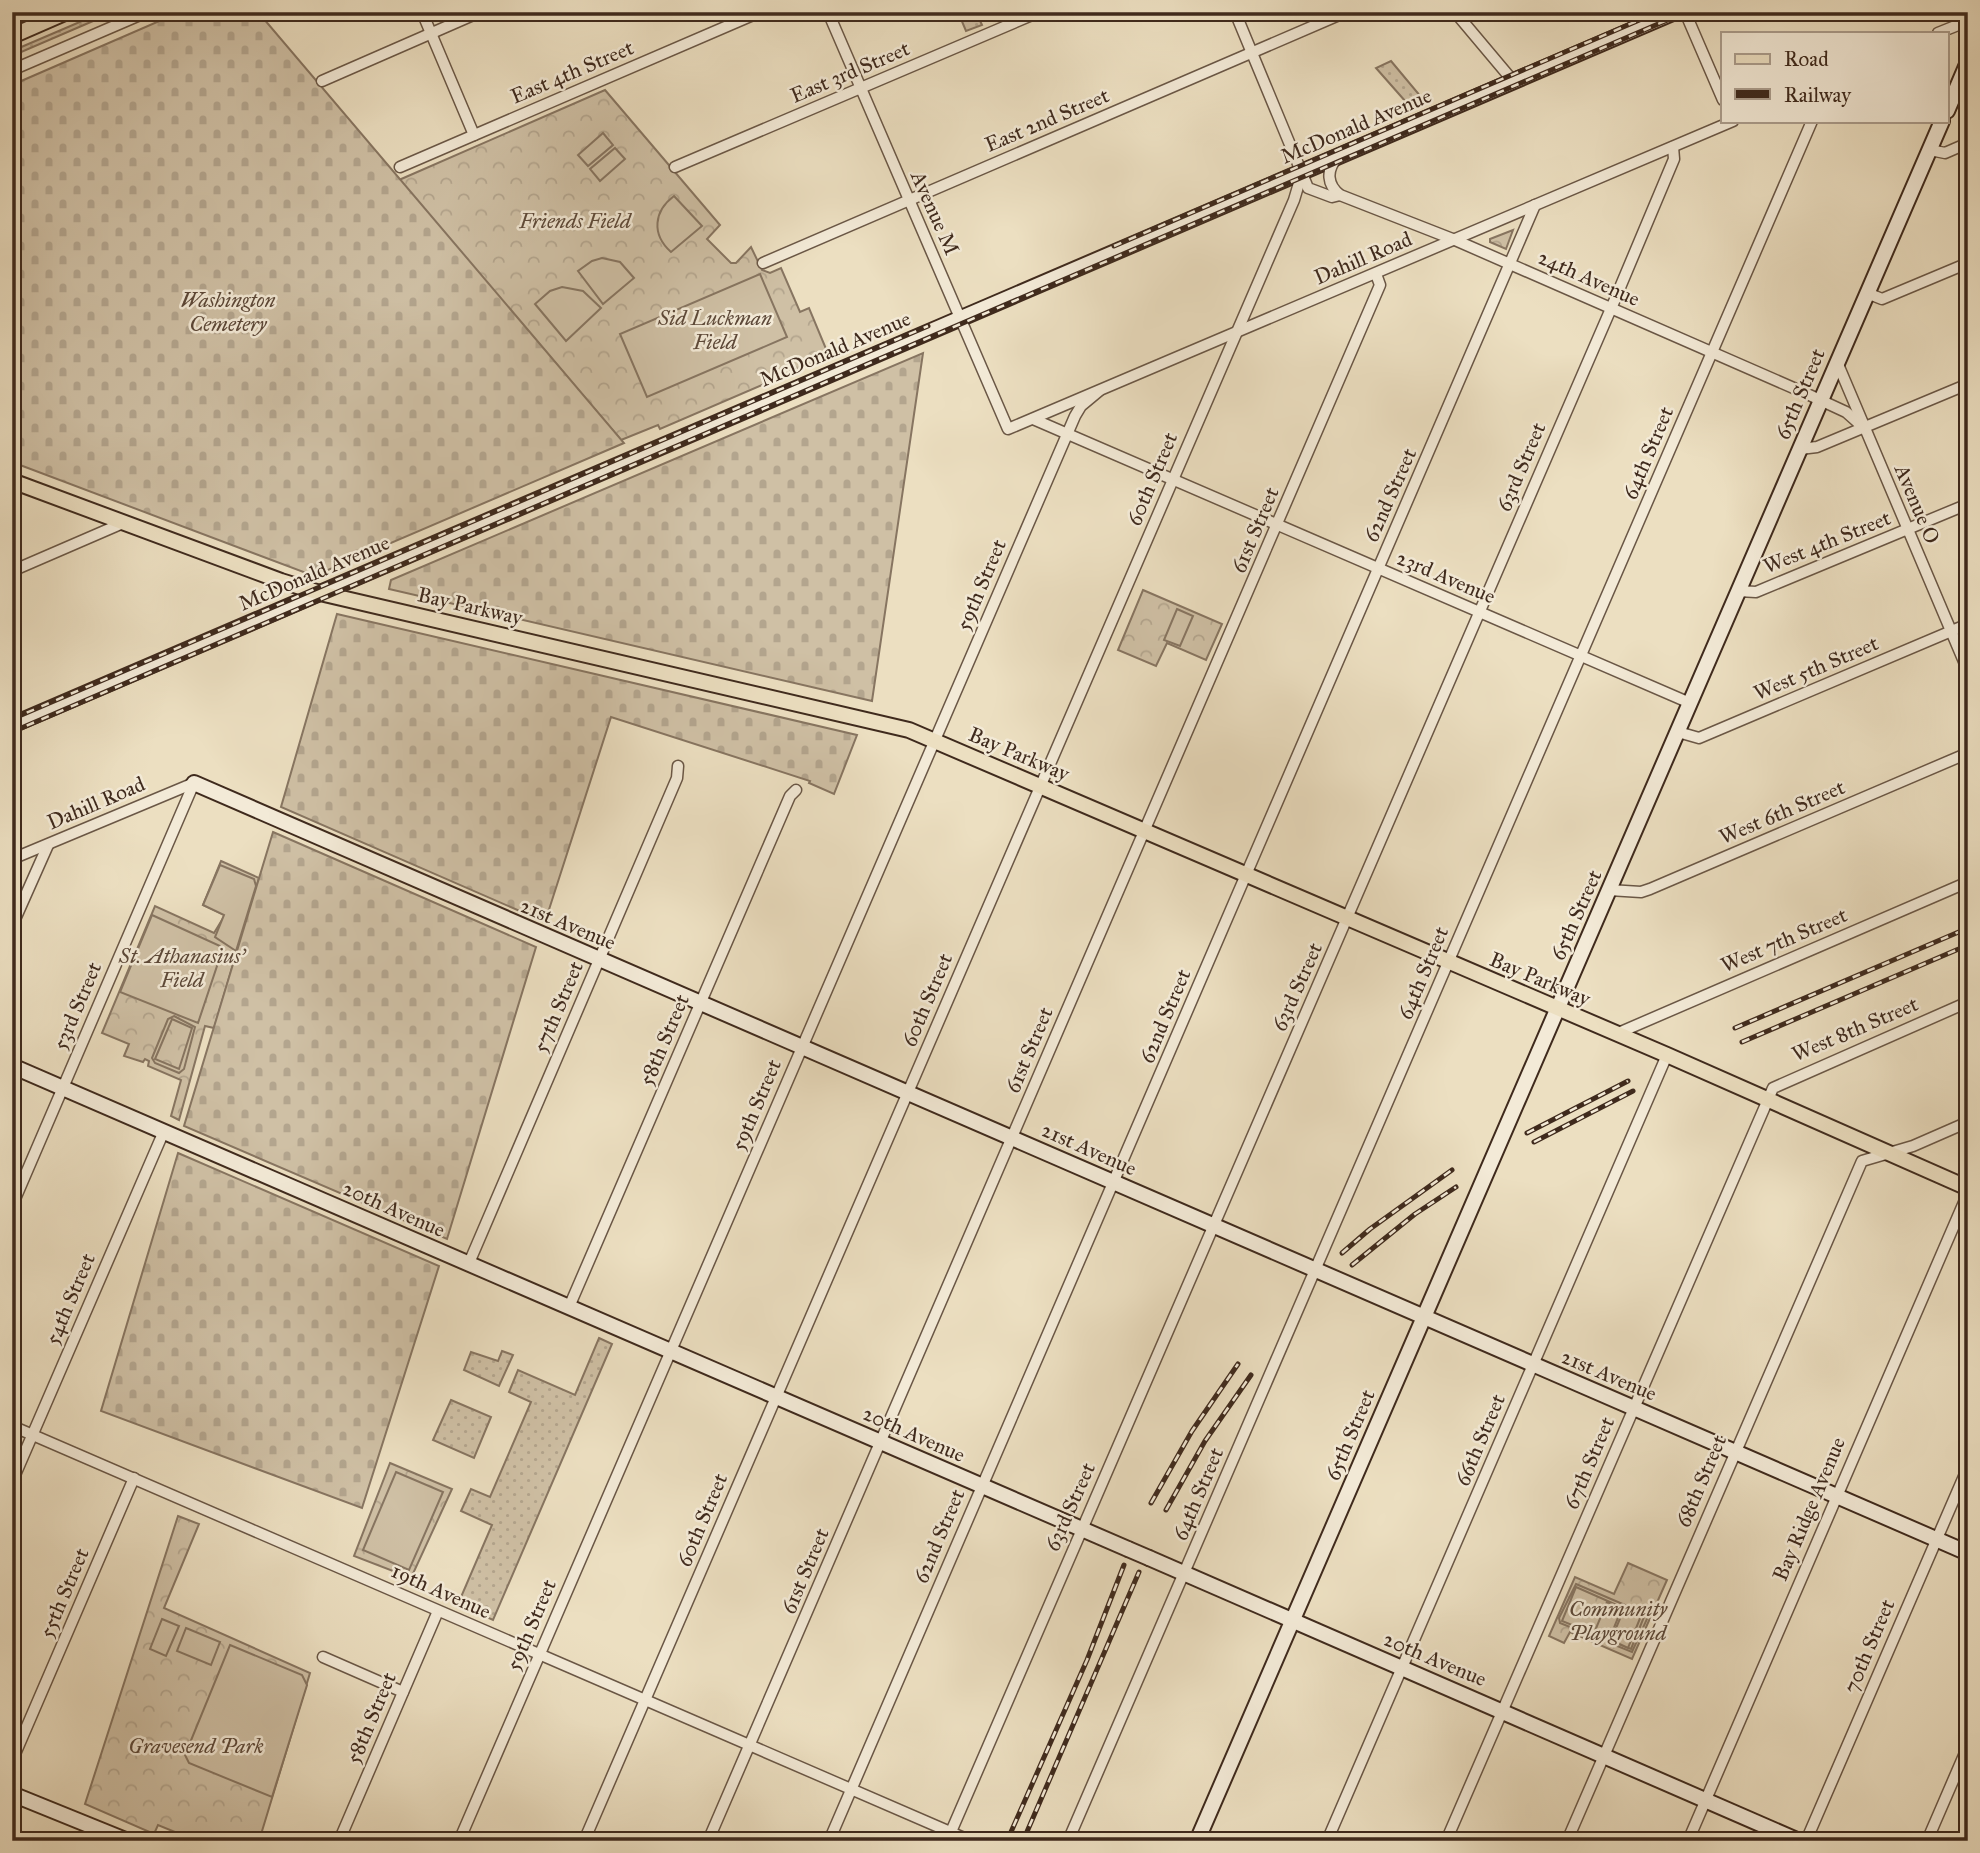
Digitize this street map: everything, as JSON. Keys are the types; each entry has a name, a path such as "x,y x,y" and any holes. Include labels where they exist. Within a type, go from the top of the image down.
{"main road":[{"path":"12,36 67,12"},
{"name":"Bay Parkway","path":"12,481 320,593 877,722 935,741 1667,1055 1968,1191"}],"street":[{"path":"12,70 148,12"},
{"path":"422,12 474,135"},
{"path":"322,81 480,12"},
{"name":"East 4th Street","path":"400,167 760,12"},
{"name":"Avenue M","path":"828,12 1008,429"},
{"name":"East 3rd Street","path":"675,167 1039,12"},
{"path":"1235,12 1302,173"},
{"name":"East 2nd Street","path":"763,263 1346,12"},
{"path":"1455,12 1513,81"},
{"name":"McDonald Avenue","path":"12,725 1675,12"},
{"path":"1685,12 1721,95"},
{"path":"1940,32 1968,21"},
{"path":"1948,109 1968,62"},
{"name":"Dahill Road","path":"1008,429 1075,398 1099,391 1236,334 1730,122"},
{"name":"64th Street","path":"1068,1841 1812,122"},
{"name":"65th Street","path":"1197,1841 1942,122"},
{"path":"1930,150 1945,153 1968,144"},
{"name":"63rd Street","path":"949,1836 1611,309 1674,159 1673,147"},
{"path":"1337,158 1329,177 1332,188 1340,195"},
{"name":"24th Avenue","path":"1302,173 1308,188 1332,197 1340,195 1455,240 1821,400"},
{"name":"60th Street","path":"584,1841 1294,200 1302,173"},
{"name":"62nd Street","path":"829,1841 1535,205"},
{"path":"1867,293 1882,299 1968,263"},
{"name":"61st Street","path":"709,1841 1278,525 1380,285 1376,274"},
{"name":"Avenue O","path":"1837,362 1968,671"},
{"path":"1800,449 1817,447 1968,384"},
{"name":"59th Street","path":"459,1841 1069,432 1081,406 1099,391"},
{"path":"1821,400 1846,412 1864,428"},
{"name":"23rd Avenue","path":"1033,419 1069,432 1690,703"},
{"name":"West 4th Street","path":"1738,591 1756,592 1968,504"},
{"path":"12,571 123,523"},
{"name":"West 5th Street","path":"1678,732 1699,738 1968,624"},
{"name":"West 6th Street","path":"1609,890 1641,892 1650,889 1968,753"},
{"name":"57th Street","path":"469,1264 677,778 678,766"},
{"name":"Dahill Road","path":"12,859 194,783"},
{"name":"21st Avenue","path":"194,783 1968,1553"},
{"name":"53rd Street","path":"12,1206 194,783"},
{"name":"58th Street","path":"569,1307 790,796 796,790"},
{"path":"12,926 48,845"},
{"name":"West 7th Street","path":"1616,1034 1968,882"},
{"name":"West 8th Street","path":"1766,1101 1780,1083 1968,1002"},
{"name":"66th Street","path":"1327,1841 1667,1055"},
{"name":"20th Avenue","path":"12,1066 1799,1841"},
{"name":"67th Street","path":"1446,1841 1766,1101"},
{"name":"68th Street","path":"1567,1841 1862,1161 1913,1146 1968,1122"},
{"name":"54th Street","path":"12,1482 164,1131"},
{"name":"Bay Ridge Avenue","path":"1688,1841 1968,1191"},
{"name":"19th Avenue","path":"12,1426 852,1789 949,1836 971,1841"},
{"name":"70th Street","path":"1807,1841 1968,1467"},
{"name":"55th Street","path":"12,1761 134,1478"},
{"name":"58th Street","path":"338,1841 438,1611"},
{"path":"323,1657 403,1692"},
{"path":"1927,1841 1968,1746"},
{"path":"12,1794 100,1835 128,1841"}],"green space":[{"path":"103,12 114,12 12,56 12,51"},
{"name":"Washington Cemetery","path":"180,12 258,12 624,443 314,576 12,462 12,85"},
{"path":"958,12 976,12 982,25 966,31"},
{"path":"1391,61 1422,97 1406,102 1376,68"},
{"name":"Friends Field","path":"605,90 720,225 707,239 731,263 736,263 751,247 762,270 770,273 781,268 800,312 809,308 829,356 660,429 658,425 621,440 399,180"},
{"path":"603,133 613,145 588,166 578,155"},
{"path":"615,148 625,159 600,181 590,169"},
{"path":"674,196 702,226 671,252 660,238 658,223 662,209"},
{"path":"1513,230 1506,249 1490,242 1490,239"},
{"path":"602,258 620,262 634,278 603,304 578,271 592,261"},
{"name":"Sid Luckman Field","path":"760,274 787,337 647,397 620,334"},
{"path":"562,287 583,291 601,308 566,341 535,304 550,291"},
{"path":"923,353 872,701 389,589 391,580"},
{"path":"1143,590 1222,624 1206,660 1167,643 1156,666 1118,650"},
{"path":"1177,609 1193,616 1180,646 1164,640"},
{"path":"337,614 857,735 834,794 809,783 810,781 611,717 545,922 281,807"},
{"path":"273,832 536,947 447,1239 184,1126"},
{"name":"St. Athanasius' Field","path":"221,861 259,878 214,1028 205,1026 179,1120 171,1116 181,1080 148,1066 149,1061 145,1059 143,1062 124,1056 129,1044 102,1033 155,906 214,933 225,915 203,905"},
{"path":"220,865 254,879 256,886 236,951 215,937 224,915 203,905"},
{"path":"152,915 220,946 222,951 198,1023 120,992"},
{"path":"174,1016 195,1027 184,1069 179,1073 155,1063 152,1058 168,1019","holes":["172,1019 192,1028 179,1069 155,1059"]},
{"path":"178,1153 439,1266 362,1508 101,1411"},
{"path":"599,1338 612,1344 493,1620 458,1604 492,1525 461,1511 471,1489 490,1497 531,1402 509,1392 518,1370 575,1395"},
{"path":"502,1351 513,1355 499,1386 464,1370 471,1352 498,1361"},
{"path":"451,1400 491,1417 474,1458 433,1440"},
{"path":"390,1463 452,1489 411,1578 354,1556"},
{"path":"396,1472 443,1492 409,1570 363,1550"},
{"name":"Gravesend Park","path":"178,1516 199,1524 164,1608 310,1673 259,1841 197,1841 158,1825 154,1834 85,1804"},
{"name":"Community Playground","path":"1628,1563 1667,1580 1632,1659 1570,1632 1564,1643 1549,1636 1575,1577 1614,1594"},
{"path":"1576,1584 1646,1614 1647,1619 1632,1652 1560,1623 1559,1618","holes":["1576,1587 1644,1617 1631,1649 1562,1621"]},
{"path":"1607,1602 1622,1608 1609,1640 1594,1633"},
{"path":"1624,1609 1641,1616 1628,1648 1611,1640"},
{"path":"162,1619 179,1626 166,1656 150,1649"},
{"path":"186,1628 220,1642 211,1665 177,1651"},
{"path":"230,1645 302,1675 307,1685 272,1797 189,1763 185,1755"}],"railway":[{"path":"1114,246 1658,12"},
{"path":"12,732 1686,12"},
{"path":"12,719 928,326"},
{"path":"1735,1028 1968,928"},
{"path":"1742,1042 1968,945"},
{"path":"1527,1133 1628,1081"},
{"path":"1534,1142 1633,1091"},
{"path":"1342,1253 1370,1229 1452,1170"},
{"path":"1352,1265 1415,1214 1456,1187"},
{"path":"1151,1503 1192,1431 1238,1364"},
{"path":"1166,1510 1205,1441 1251,1375"},
{"path":"1007,1841 1087,1660 1124,1565"},
{"path":"1023,1841 1139,1572"}]}
